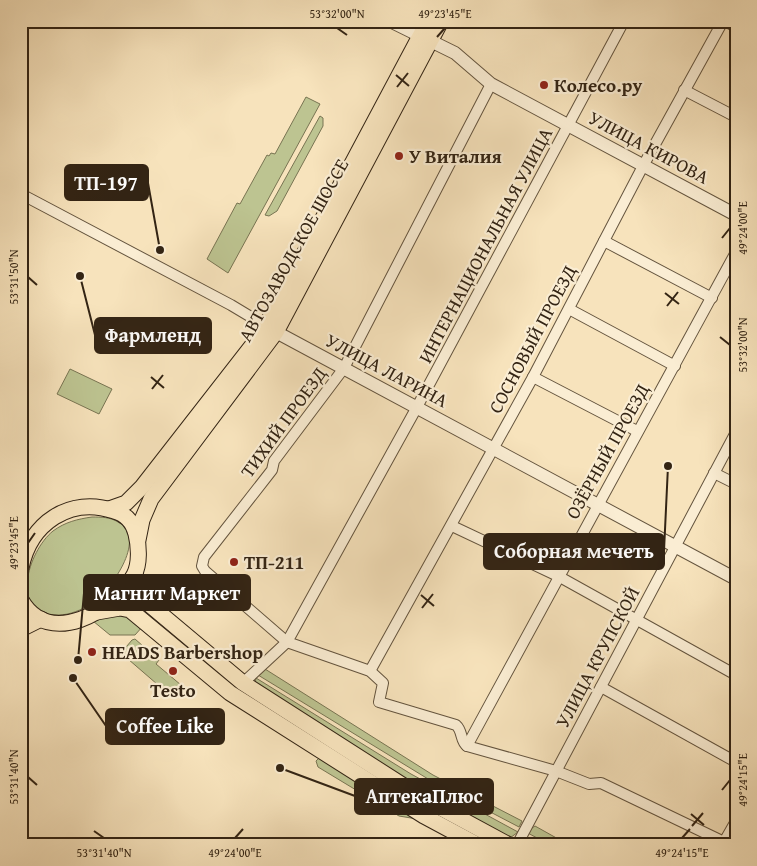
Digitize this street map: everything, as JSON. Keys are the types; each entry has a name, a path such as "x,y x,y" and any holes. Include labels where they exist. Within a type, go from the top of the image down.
{"main road":[{"name":"АВТОЗАВОДСКОЕ ШОССЕ","path":"425,39 428,21"},
{"name":"АВТОЗАВОДСКОЕ ШОССЕ","path":"135,574 142,520 150,499 271,329 425,39 441,21"},
{"name":"АВТОЗАВОДСКОЕ ШОССЕ","path":"109,509 126,502 142,488 271,329"},
{"path":"21,568 33,539 41,526 66,511 102,506 128,519 134,527 138,540"},
{"path":"21,629 40,620 68,623 83,620 113,601 135,574"},
{"path":"135,574 135,586 144,600 244,683 424,799 509,845"},
{"path":"21,600 26,609 40,620"},
{"path":"97,612 120,608 130,610 230,693 424,816 478,845"}],"street":[{"name":"УЛИЦА КИРОВА","path":"390,21 455,52 491,84 736,215"},
{"name":"ИНТЕРНАЦИОНАЛЬНАЯ УЛИЦА","path":"244,683 287,642 417,407 624,21"},
{"path":"724,21 736,27"},
{"name":"СОСНОВЫЙ ПРОЕЗД","path":"370,671 452,526 533,377 643,166 724,21"},
{"name":"ТИХИЙ ПРОЕЗД","path":"287,642 205,572 202,562 272,470 274,461 344,368 491,84"},
{"path":"684,90 736,117"},
{"name":"УЛИЦА ЛАРИНА","path":"21,194 231,305 271,329 736,579"},
{"path":"604,241 712,298"},
{"name":"ОЗЁРНЫЙ ПРОЕЗД","path":"467,746 597,504 675,366 736,252"},
{"path":"569,309 675,366"},
{"path":"533,377 637,431"},
{"name":"УЛИЦА КРУПСКОЙ","path":"517,845 736,432"},
{"path":"714,473 736,484"},
{"path":"452,526 558,576 736,675"},
{"path":"287,642 370,671 383,683 379,702 456,725 459,728 464,744 467,746 556,771 589,784 601,783 724,842 736,821"},
{"path":"601,687 736,762"}],"green space":[{"path":"306,97 320,104 228,273 207,259 237,203 240,204 267,155 275,154"},
{"path":"320,116 323,118 323,126 277,211 269,216 265,215"},
{"path":"70,369 112,389 99,414 57,394"},
{"path":"92,517 112,519 126,530 129,540 128,552 123,565 107,589 91,604 67,614 58,615 42,612 33,605 28,594 27,581 36,553 44,540 62,525"},
{"path":"120,612 143,626 135,635 110,635 93,621"},
{"path":"135,639 159,660 156,664 181,685 172,697 121,653"},
{"path":"265,669 433,775 522,821 519,827 433,782 258,675"},
{"path":"256,678 411,774 518,832 510,838 443,804 255,684"},
{"path":"320,757 417,819 399,816 318,767 316,761"},
{"path":"535,826 569,845 550,845 526,832"}],"place":[{"name":"Колесо.ру","path":"544,85"},
{"name":"У Виталия","path":"399,156"},
{"name":"ТП-197","path":"160,250"},
{"name":"Фармленд","path":"80,276"},
{"name":"Cоборная мечеть","path":"668,466"},
{"name":"ТП-211","path":"234,562"},
{"name":"HEADS Barbershop","path":"92,652"},
{"name":"Магнит Маркет","path":"78,660"},
{"name":"Testo","path":"173,671"},
{"name":"Coffee Like","path":"73,678"},
{"name":"АптекаПлюс","path":"280,768"}]}
